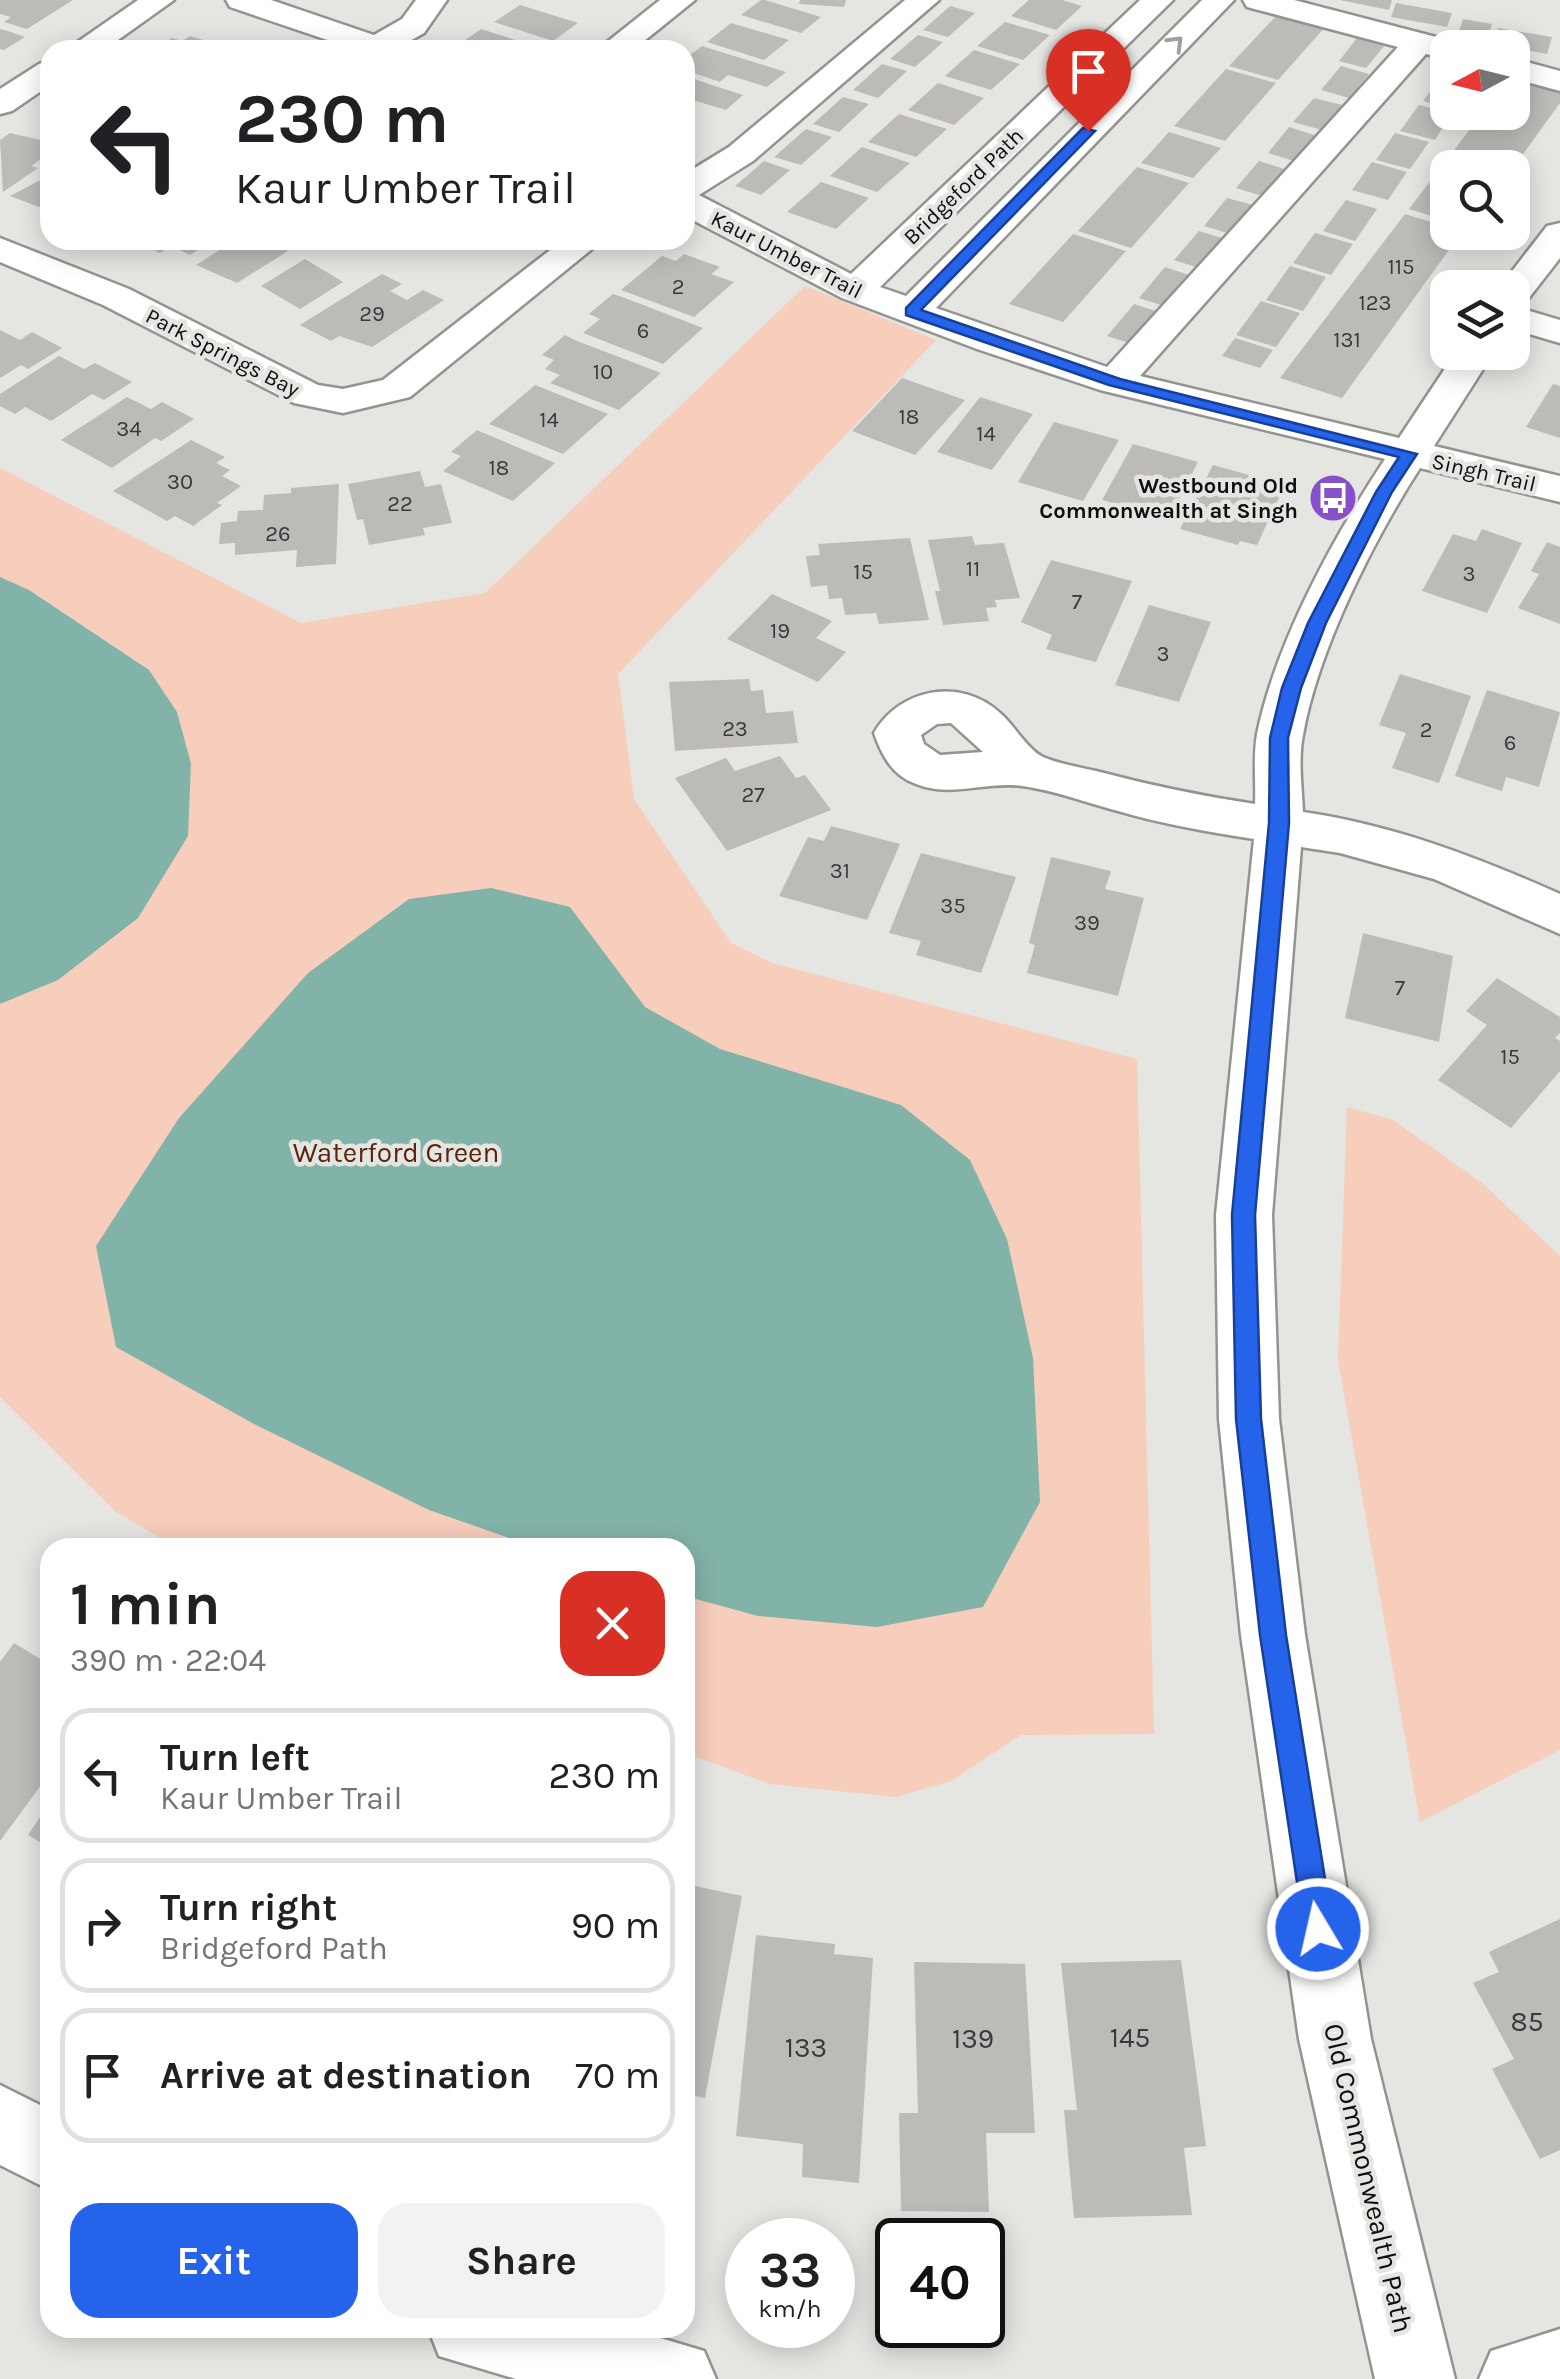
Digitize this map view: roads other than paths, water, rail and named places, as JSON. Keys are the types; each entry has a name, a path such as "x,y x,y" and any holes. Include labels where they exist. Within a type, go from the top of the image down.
{"street":[{"path":"97,40 159,0"},
{"path":"240,0 359,40"},
{"path":"394,40 413,26 432,0"},
{"path":"695,183 741,154 924,0"},
{"name":"Bridgeford Path","path":"855,290 1158,0"},
{"name":"Bridgeford Path","path":"911,312 1219,0"},
{"path":"1258,0 1430,45"},
{"path":"624,40 670,2"},
{"path":"1114,382 1430,49"},
{"path":"1530,73 1560,81"},
{"path":"0,104 40,78"},
{"name":"Kaur Umber Trail","path":"695,207 855,290 911,312 1114,382 1409,454"},
{"path":"1530,271 1558,232"},
{"name":"Park Springs Bay","path":"0,250 116,297 308,395 344,401 396,388 573,250"},
{"path":"1530,323 1560,332"},
{"name":"Old Commonwealth Path","path":"1415,2379 1335,2039 1273,1635 1249,1419 1244,1215 1279,823 1279,738 1292,688 1333,591 1384,492 1463,370"},
{"name":"Singh Trail","path":"1409,454 1560,489"},
{"path":"1025,769 1177,810 1279,823 1448,865 1560,915"},
{"path":"0,2122 40,2147"},
{"path":"484,2348 676,2379"},
{"path":"1519,2379 1560,2368"}],"place":[{"name":"Westbound Old Commonwealth at Singh","path":"1333,498"}],"park label":[{"name":"Waterford Green","path":"396,1152"}]}
